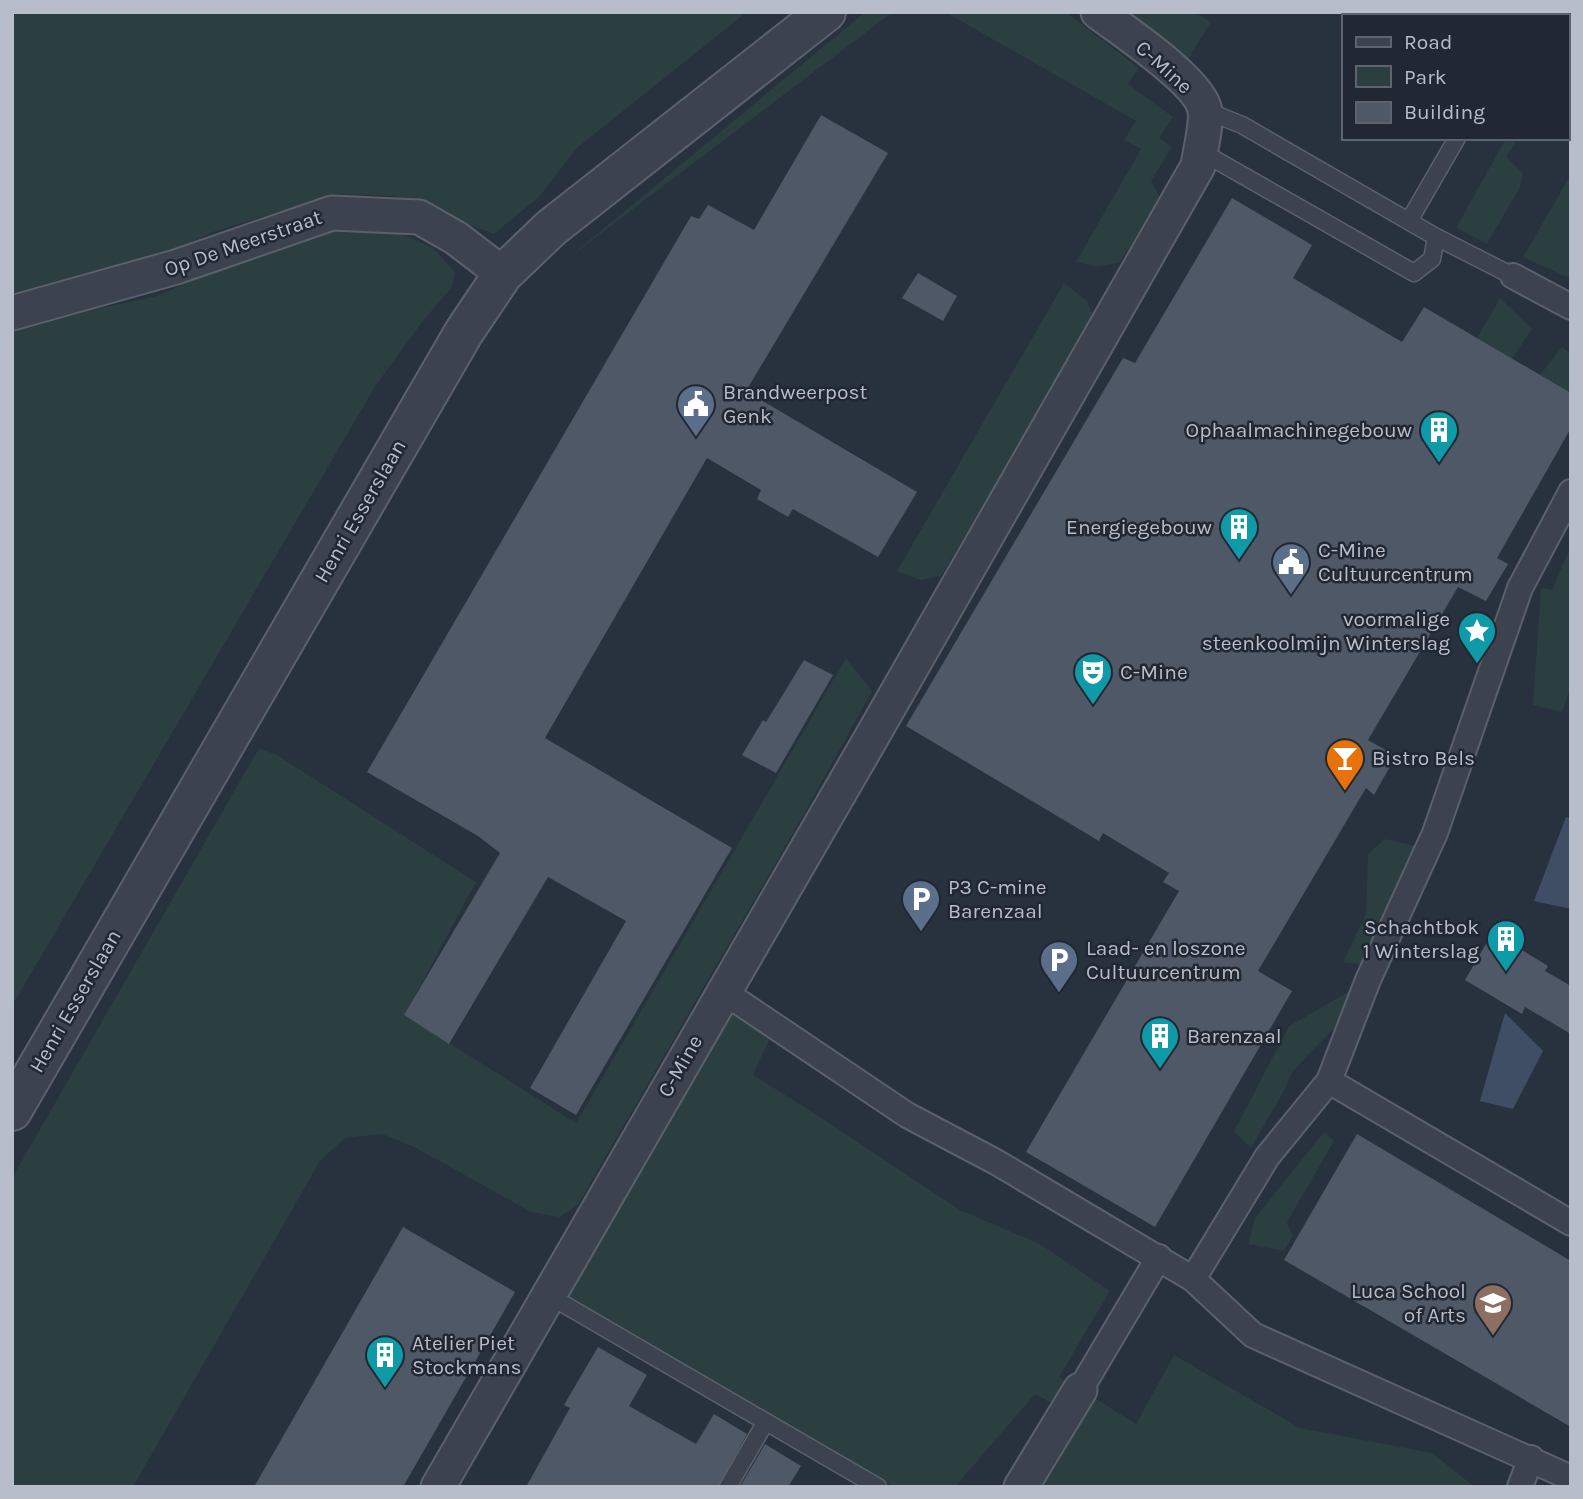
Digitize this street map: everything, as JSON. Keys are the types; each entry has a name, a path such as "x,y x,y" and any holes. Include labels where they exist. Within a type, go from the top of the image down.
{"street":[{"name":"Henri Esserslaan","path":"12,1111 457,344 503,274 551,228 826,12"},
{"name":"C-Mine","path":"438,1487 1198,166 1205,110 1191,87 1149,49 1098,12"},
{"name":"Op De Meerstraat","path":"12,313 176,267 332,213 419,217 456,238 503,274"},
{"path":"1513,276 1571,307"},
{"path":"1193,1279 1267,1157 1329,1081 1368,980 1435,834 1520,588 1571,492"},
{"path":"724,992 907,1115 996,1162 1193,1279 1253,1335 1571,1478"},
{"path":"1329,1081 1571,1223"},
{"path":"1021,1487 1159,1257"},
{"path":"1521,1487 1531,1458"}],"lane":[{"path":"1205,110 1242,125 1436,237 1513,276"},
{"path":"1409,221 1456,140"},
{"path":"1200,151 1415,273 1432,259 1436,237"},
{"path":"548,1295 878,1487"},
{"path":"728,1487 765,1423"}],"green space":[{"path":"12,12 747,12 577,148 539,197 494,234 395,196 337,194 213,232 144,264 12,296"},
{"path":"865,12 893,12 562,263"},
{"path":"945,12 1066,12 1139,68 1128,84 1173,117 1159,138 1172,147 1151,181 1160,198 1120,262 1098,267 1076,262 1141,149 1124,140 1136,121"},
{"path":"1122,12 1194,12 1211,22 1188,59"},
{"path":"1505,140 1517,140 1506,157 1523,173 1520,187 1487,244 1456,228"},
{"path":"1571,174 1571,279 1523,257"},
{"path":"368,226 406,236 433,248 455,272 452,287 376,385 12,1006 12,325 154,297 214,271 331,229"},
{"path":"1064,283 1087,301 1094,317 941,576 920,580 897,571"},
{"path":"1500,298 1532,329 1512,359 1477,338"},
{"path":"1562,347 1571,354 1571,393 1540,375"},
{"path":"1571,546 1571,686 1562,712 1533,705 1541,588 1552,590"},
{"path":"846,658 872,691 803,816 577,1206 559,1217 531,1212 414,1147 382,1134 345,1138 320,1161 133,1487 12,1487 12,1178 259,748 277,755 476,882 405,1015 576,1123"},
{"path":"1385,839 1420,847 1365,965 1343,962 1366,914 1368,854"},
{"path":"1355,988 1348,1014 1292,1072 1251,1148 1234,1131 1289,1026"},
{"path":"729,1010 770,1038 753,1075 960,1210 1040,1244 1110,1291 1059,1377 1067,1382 1054,1404 1035,1394 955,1487 894,1487 563,1295"},
{"path":"1324,1132 1334,1141 1287,1222 1293,1236 1284,1251 1248,1244 1255,1218"},
{"path":"1174,1355 1300,1428 1432,1453 1475,1487 1037,1487 1090,1395 1136,1424"}],"water":[{"path":"1566,817 1571,818 1571,909 1534,901"},
{"path":"1505,1013 1543,1051 1513,1109 1480,1101"}],"building":[{"path":"821,115 888,153 746,391 917,492 878,557 793,509 788,517 757,499 761,490 707,458 545,738 732,848 576,1115 530,1088 626,921 548,877 449,1044 404,1015 500,853 478,836 367,772 691,216 699,219 708,205 754,230"},
{"path":"1232,198 1312,245 1293,278 1402,342 1424,307 1571,393 1571,428 1497,558 1508,564 1486,601 1458,587 1368,740 1396,756 1374,795 1366,788 1258,971 1292,991 1155,1227 1026,1152 1179,891 1163,882 1169,873 1103,833 1099,841 906,726 1123,358 1135,363"},
{"path":"918,273 957,296 943,321 902,298"},
{"path":"804,660 833,675 776,773 742,755"},
{"name":"Schachtbok 1 Winterslag","path":"1493,932 1548,966 1545,971 1571,986 1571,1034 1525,1007 1522,1014 1465,980"},
{"name":"Luca School of Arts","path":"1357,1134 1571,1261 1571,1427 1284,1260"},
{"name":"Atelier Piet Stockmans","path":"403,1227 515,1292 403,1487 254,1487"},
{"path":"598,1347 647,1375 629,1406 696,1444 714,1414 747,1434 718,1487 526,1487 570,1408 564,1405"},
{"path":"765,1444 801,1466 788,1487 740,1487"}],"place":[{"name":"Brandweerpost Genk","path":"696,438"},
{"name":"Ophaalmachinegebouw","path":"1439,464"},
{"name":"Energiegebouw","path":"1239,561"},
{"name":"C-Mine Cultuurcentrum","path":"1291,596"},
{"name":"voormalige steenkoolmijn Winterslag","path":"1477,665"},
{"name":"C-Mine","path":"1093,706"},
{"name":"Bistro Bels","path":"1345,792"},
{"name":"P3 C-mine Barenzaal","path":"921,933"},
{"name":"Schachtbok 1 Winterslag","path":"1506,973"},
{"name":"Laad- en loszone Cultuurcentrum","path":"1059,994"},
{"name":"Barenzaal","path":"1160,1070"},
{"name":"Luca School of Arts","path":"1493,1337"},
{"name":"Atelier Piet Stockmans","path":"385,1389"}]}
